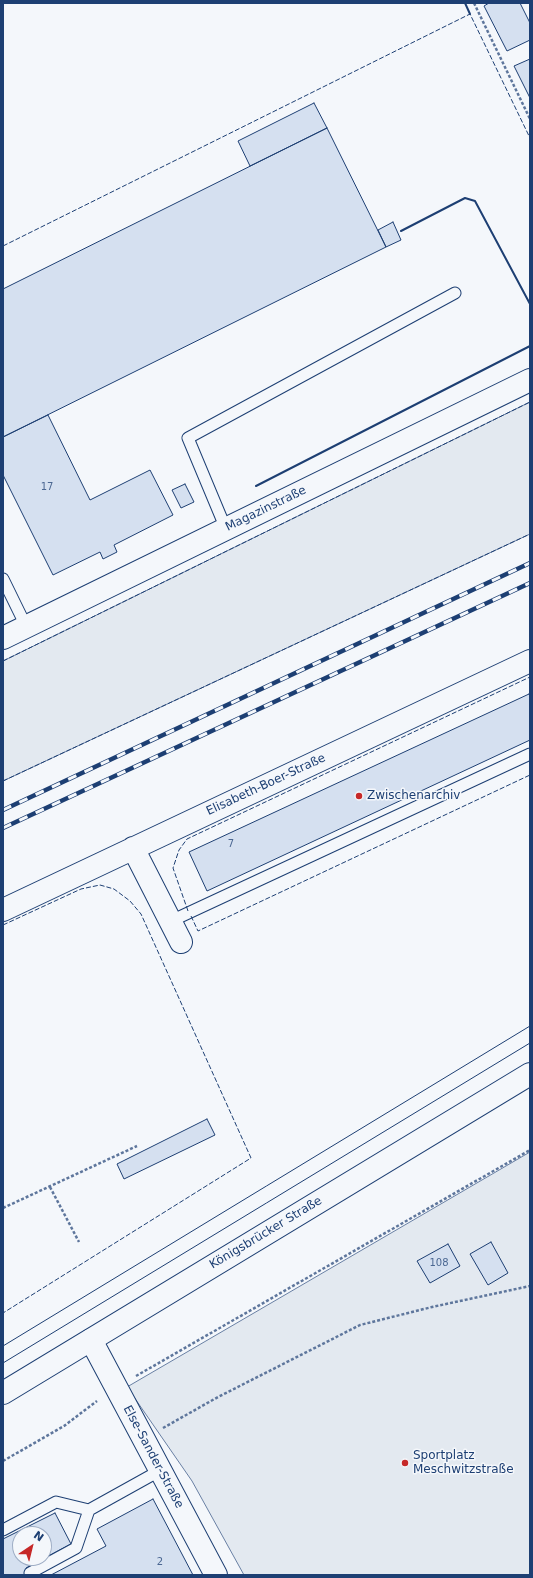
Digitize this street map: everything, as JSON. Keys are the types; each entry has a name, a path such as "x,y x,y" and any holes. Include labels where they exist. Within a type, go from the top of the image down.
{"street":[{"name":"Magazinstraße","path":"3,638 530,380"},
{"name":"Elisabeth-Boer-Straße","path":"3,910 530,662"},
{"path":"133,848 181,942"},
{"name":"Königsbrücker Straße","path":"3,1393 530,1074"},
{"name":"Else-Sander-Straße","path":"91,1340 216,1575"}],"lane":[{"path":"226,529 188,438 455,293"},
{"path":"3,579 26,626"},
{"path":"171,922 530,754"},
{"path":"30,1573 52,1558 76,1548 89,1510 160,1470"},
{"path":"9,1530 56,1502 89,1510"}],"path":[{"path":"474,3 530,119"},
{"path":"3,1208 137,1146"},
{"path":"3,1461 64,1426 116,1388 530,1150"},
{"path":"50,1186 79,1242"},
{"path":"143,1439 218,1397 360,1325 432,1307 530,1286"}],"shaded area":[{"path":"530,402 530,534 3,781 3,661"},
{"path":"530,1152 530,1575 244,1575 192,1481 127,1387"}],"building":[{"path":"489,3 520,3 530,23 530,40 507,51 484,6"},
{"path":"530,59 530,98 514,66"},
{"path":"314,103 327,128 250,166 238,141"},
{"path":"327,128 386,247 3,437 3,289"},
{"path":"393,222 401,240 386,247 378,230"},
{"path":"48,415 90,500 150,470 173,515 114,545 117,552 103,559 100,552 53,575 3,475 3,437"},
{"path":"185,484 194,502 181,508 172,490"},
{"name":"Zwischenarchiv","path":"529,694 530,740 207,891 189,852"},
{"path":"207,1119 215,1135 124,1179 117,1164"},
{"path":"491,1242 508,1273 488,1285 470,1254"},
{"path":"448,1244 460,1266 430,1283 417,1261"},
{"path":"153,1499 193,1575 51,1575 106,1546 97,1529"},
{"path":"55,1513 71,1544 52,1554 52,1526 29,1526"},
{"path":"12,1534 12,1566 30,1566 26,1568 30,1575 3,1575 3,1539"}],"tram line":[{"path":"3,1346 530,1026"},
{"path":"3,1363 530,1043"}],"railway":[{"path":"3,810 530,563"},
{"path":"3,828 530,583"}],"fence":[{"path":"3,246 470,14 530,138"},
{"path":"3,661 530,402"},
{"path":"3,781 530,534"},
{"path":"188,911 173,868 179,850 187,839 530,677"},
{"path":"191,916 198,931 530,775"},
{"path":"3,925 81,889 100,885 114,889 130,901 141,914 251,1158 3,1313"}],"wall":[{"path":"465,3 470,14"},
{"path":"401,231 465,198 475,201 530,304"},
{"path":"256,486 530,346"}],"place":[{"name":"Zwischenarchiv","path":"359,796"},
{"name":"Sportplatz Meschwitzstraße","path":"405,1463"}]}
